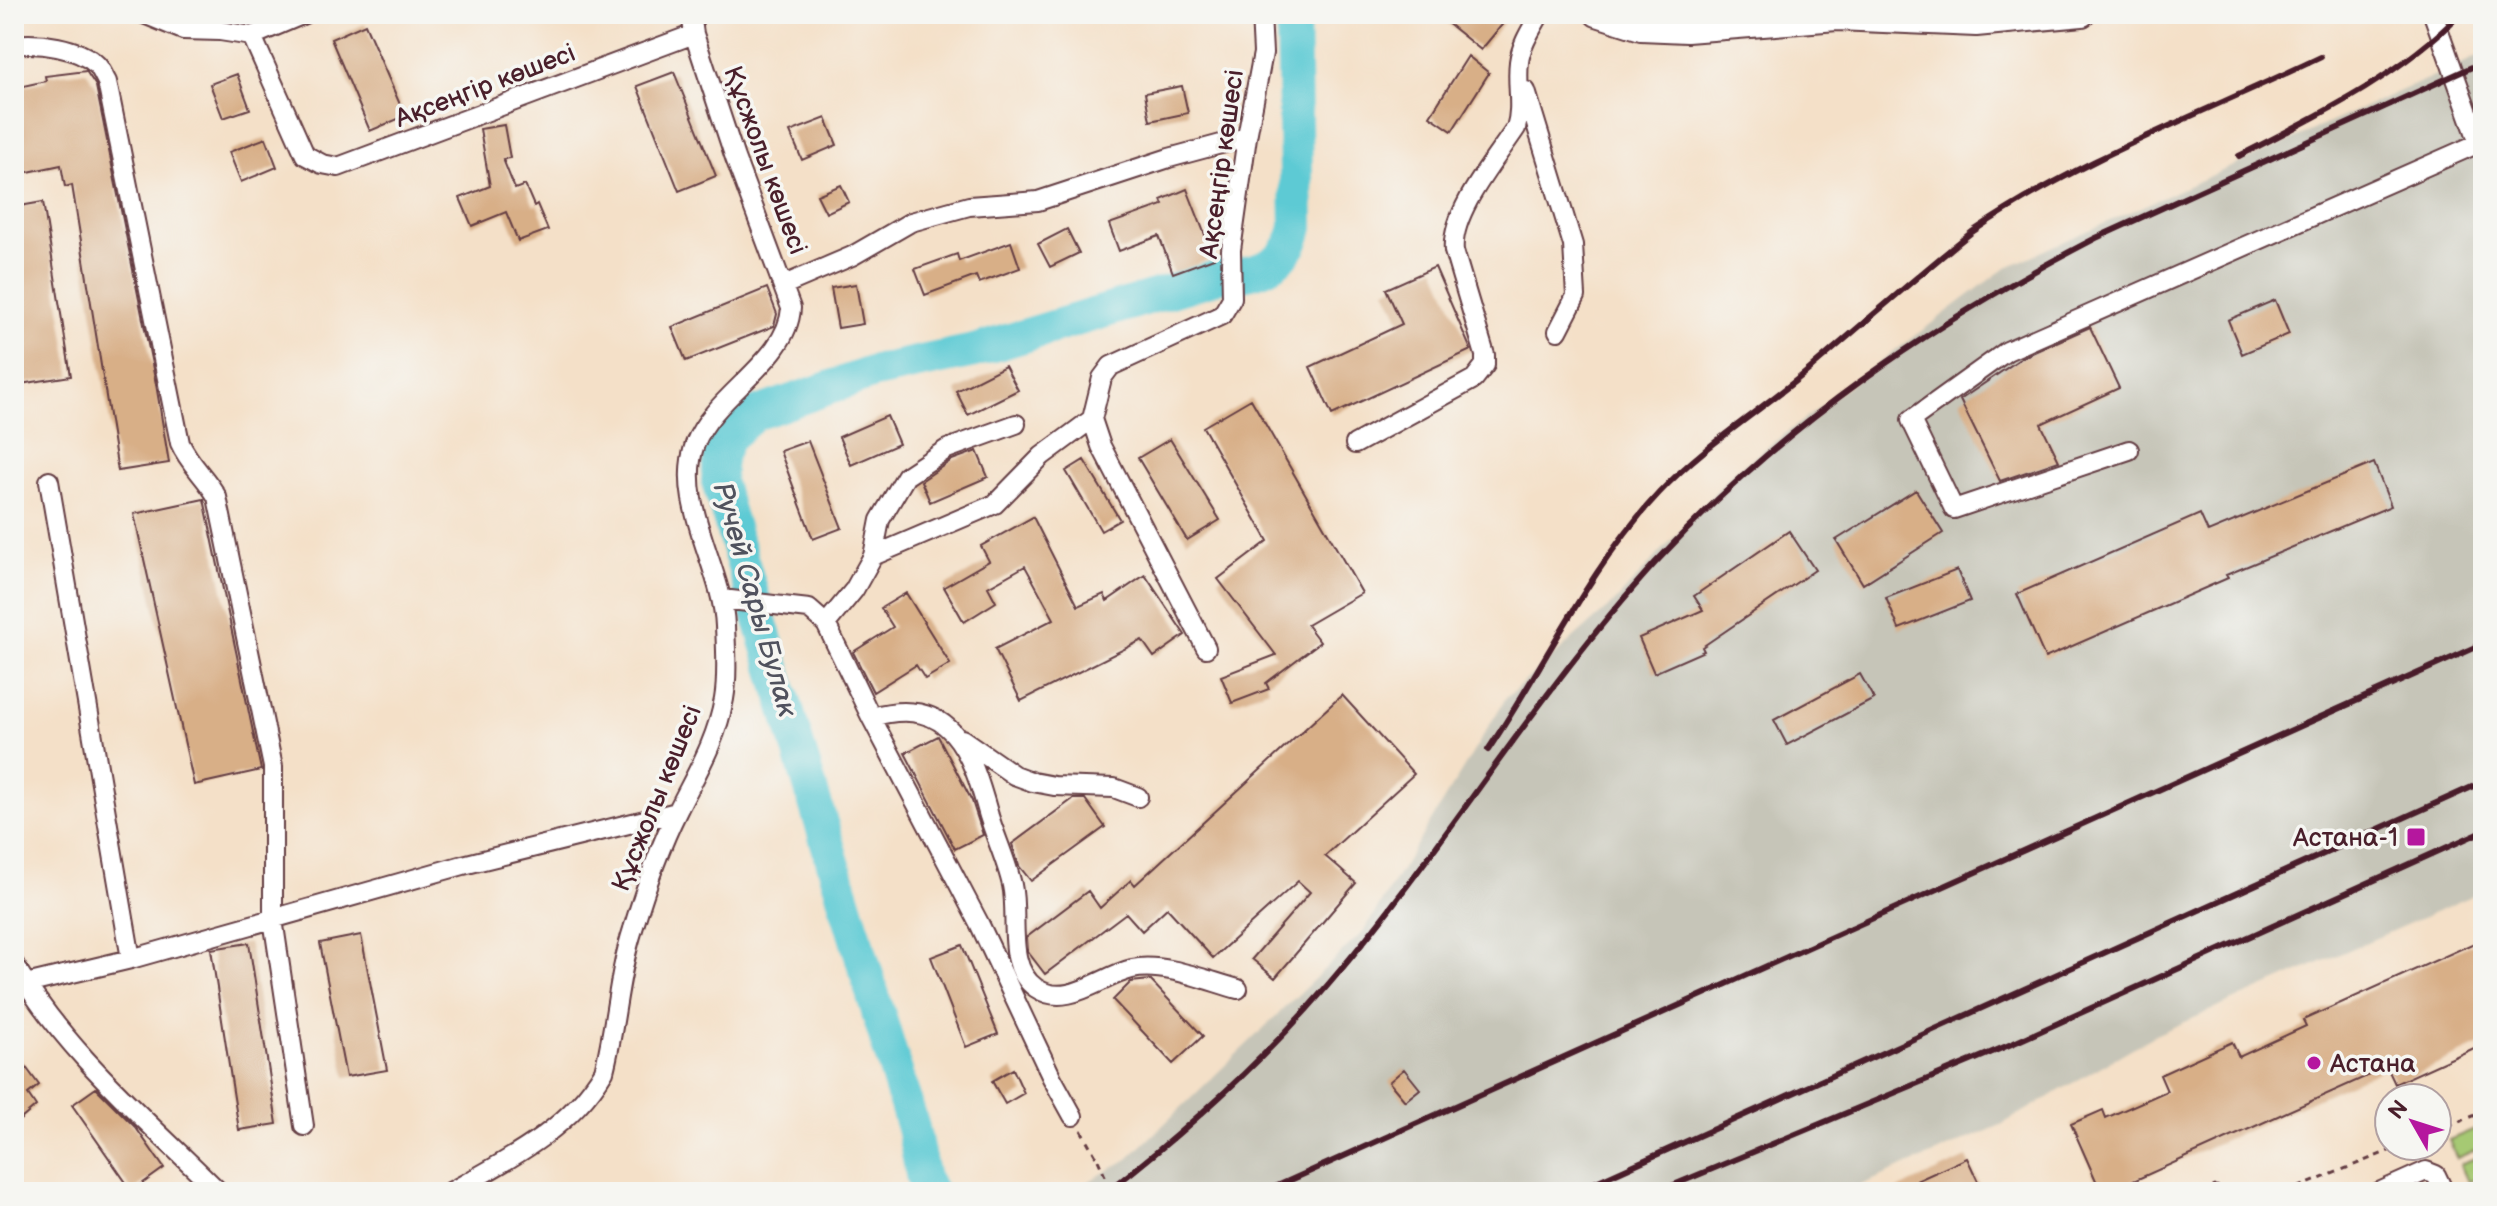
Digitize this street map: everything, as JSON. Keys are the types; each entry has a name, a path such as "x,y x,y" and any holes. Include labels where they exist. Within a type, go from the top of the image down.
{"main road":[{"path":"1597,14 1641,28 1684,22 1884,17 1976,24 2082,14"}],"street":[{"path":"144,14 183,30 252,36 304,14"},
{"name":"Құсжолы көшесі","path":"450,1192 543,1138 585,1099 604,1071 632,930 677,812 707,756 724,699 726,625 722,599 690,492 695,444 717,408 772,351 790,323 791,308 735,158 694,34 691,14"},
{"name":"Ақсеңгір көшесі","path":"1092,419 1102,378 1111,366 1222,315 1232,298 1231,250 1263,53 1261,14"},
{"path":"1355,444 1474,379 1485,365 1485,355 1453,240 1464,209 1516,128 1521,49 1540,14"},
{"path":"2129,450 1954,509 1911,420 2007,351 2481,142 2433,14"},
{"name":"Ақсеңгір көшесі","path":"252,36 305,155 322,164 338,167 694,34"},
{"path":"14,45 56,47 81,55 98,65 107,82 180,443 192,466 217,497 273,767 273,919 304,1126"},
{"path":"1518,66 1573,245 1576,296 1558,331"},
{"path":"784,285 852,256 911,222 969,206 1038,201 1169,158 1247,137"},
{"path":"873,556 995,504 1042,456 1092,419 1101,446 1206,648"},
{"path":"826,624 854,590 873,556 880,520 906,476 947,449 1016,424"},
{"path":"49,481 131,959"},
{"path":"722,599 809,609 826,624 979,923 1073,1116"},
{"path":"871,717 889,712 920,712 937,718 1014,775 1054,786 1114,788 1138,797"},
{"path":"957,735 982,788 1013,887 1017,951 1022,972 1032,986 1045,994 1061,996 1132,969 1156,967 1238,989"},
{"path":"26,984 131,959 463,865 677,812"},
{"path":"14,964 84,1058 219,1192"},
{"path":"2379,1192 2426,1171 2436,1175 2444,1192"}],"path":[{"path":"2453,1124 2483,1112"},
{"path":"1073,1116 1112,1192"},
{"path":"2287,1192 2373,1157"},
{"path":"2202,1192 2215,1186 2253,1192"}],"shaded area":[{"path":"2483,54 2483,891 2153,1036 2001,1125 1845,1192 1070,1192 1128,1159 1364,931 1506,698 1616,601 1733,473 2005,268"}],"green space":[{"path":"2477,1128 2483,1147 2457,1158 2453,1138"},
{"path":"2483,1155 2483,1176 2468,1182 2460,1164"}],"building":[{"path":"1436,14 1511,14 1481,50"},
{"path":"365,24 405,116 370,131 331,39"},
{"path":"1468,56 1489,73 1452,131 1430,116"},
{"path":"86,71 96,86 169,463 118,471 72,185 65,187 61,165 14,175 14,88 46,81 45,76"},
{"path":"674,72 716,176 679,191 637,86"},
{"path":"237,74 250,109 223,118 210,84"},
{"path":"1182,86 1188,113 1150,121 1145,93"},
{"path":"826,118 837,145 802,160 790,132"},
{"path":"504,125 510,158 503,159 515,189 525,185 548,230 518,241 506,212 472,226 460,198 490,186 480,129"},
{"path":"266,138 277,167 241,182 229,152"},
{"path":"841,185 849,202 826,213 817,195"},
{"path":"1187,189 1214,258 1173,273 1159,236 1119,251 1109,224 1163,205 1161,200"},
{"path":"43,202 71,376 14,385 14,207"},
{"path":"1067,229 1079,253 1050,267 1038,244"},
{"path":"1011,242 1020,268 979,283 976,276 925,295 915,269 957,254 959,261"},
{"path":"1435,267 1471,350 1332,415 1310,367 1402,324 1386,289"},
{"path":"856,284 863,324 838,328 831,288"},
{"path":"767,288 777,314 774,326 686,361 672,327"},
{"path":"2275,300 2289,334 2242,354 2228,320"},
{"path":"2090,327 2119,388 2041,424 2059,461 2000,481 1960,400 2023,357"},
{"path":"1005,366 1018,390 968,415 956,391"},
{"path":"1251,399 1362,593 1307,625 1320,642 1266,683 1269,689 1232,703 1221,676 1276,655 1218,579 1268,541 1203,427"},
{"path":"887,416 899,444 851,465 839,437"},
{"path":"1170,439 1220,520 1187,540 1138,458"},
{"path":"808,441 842,528 813,539 780,451"},
{"path":"977,451 988,477 930,502 921,481 952,460"},
{"path":"1084,460 1120,520 1101,531 1066,471"},
{"path":"2374,463 2391,506 2226,575 2228,578 2045,658 2017,594 2200,514 2208,532"},
{"path":"1916,490 1943,533 1863,584 1836,540"},
{"path":"204,499 261,770 194,785 134,514"},
{"path":"1033,517 1078,606 1104,594 1107,601 1145,575 1185,635 1154,657 1142,640 1021,701 995,649 1054,619 1025,566 988,587 996,602 964,622 944,587 989,561 981,546"},
{"path":"1789,531 1815,570 1702,647 1704,651 1654,673 1639,638 1703,610 1694,596"},
{"path":"1957,570 1970,601 1899,629 1886,598"},
{"path":"906,593 950,664 925,679 916,665 873,692 853,652 893,627 881,608"},
{"path":"1860,674 1874,699 1787,745 1774,720"},
{"path":"1342,695 1414,774 1325,856 1356,883 1275,978 1252,959 1310,892 1298,881 1213,958 1167,908 1142,931 1126,913 1045,974 1028,952 1027,937 1088,891 1100,908 1131,880 1135,885"},
{"path":"938,736 972,801 983,835 955,849 905,753"},
{"path":"1073,799 1085,799 1105,827 1031,881 1019,866 1012,844"},
{"path":"361,935 387,1070 346,1077 320,943"},
{"name":"Астана","path":"2483,939 2483,1044 2399,1082 2394,1082 2387,1067 2109,1192 2101,1192 2071,1124 2103,1110 2106,1118 2167,1091 2160,1075 2232,1042 2239,1057 2306,1026 2303,1020"},
{"path":"249,943 277,1124 239,1130 211,949"},
{"path":"962,945 998,1034 966,1047 931,957"},
{"path":"1150,980 1203,1036 1173,1064 1113,1000 1131,982"},
{"path":"14,1051 39,1085 28,1094 36,1106 14,1125"},
{"path":"1013,1069 1024,1093 1005,1104 992,1081"},
{"path":"1404,1069 1420,1089 1405,1101 1389,1082"},
{"path":"96,1088 136,1128 164,1168 132,1191 72,1105"},
{"path":"1967,1158 1983,1192 1892,1192"}],"waterway":[{"name":"Ручей Сары Булак","path":"931,1192 923,1179 913,1128 718,481 720,457 728,437 755,414 874,372 974,351 1220,276 1257,270 1278,259 1293,240 1297,227 1293,14"}],"railway":[{"path":"2239,156 2356,94 2411,57 2460,14"},
{"path":"1488,750 1610,553 1659,493 1713,444 1810,369 1972,232 2012,206 2098,159 2321,57"},
{"path":"1107,1192 1219,1098 1297,1020 1365,941 1568,667 1611,614 1704,513 1807,422 1917,342 2096,238 2483,62"},
{"path":"1264,1192 2483,644"},
{"path":"1574,1192 2483,782"},
{"path":"1657,1192 2014,1043 2483,831"}],"place":[{"name":"Астана-1","path":"2416,837"},
{"name":"Астана","path":"2314,1063"}]}
